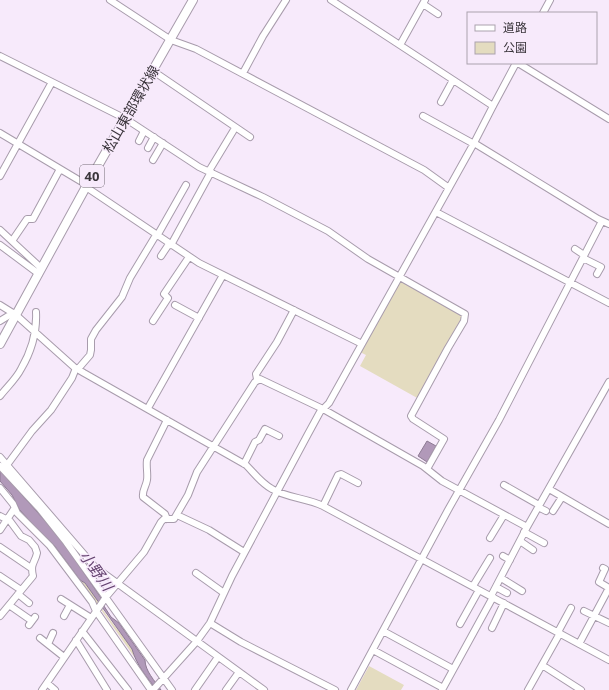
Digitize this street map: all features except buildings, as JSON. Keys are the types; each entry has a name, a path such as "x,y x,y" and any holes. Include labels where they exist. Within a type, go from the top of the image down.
{"main road":[{"name":"松山東部環状線","path":"0,344 14,314 40,271 193,0"}],"street":[{"path":"110,0 171,40 196,49 243,73 424,170 449,188"},
{"path":"243,73 263,36 286,0"},
{"path":"331,0 493,106"},
{"path":"341,6 345,0"},
{"path":"544,12 550,0"},
{"path":"400,45 424,2 438,14"},
{"path":"0,56 126,119 199,166 328,231 368,259 463,312 465,317 464,321 411,416 413,419 444,439 427,469"},
{"path":"0,488 13,504 14,509 50,546 92,602 152,690 210,623 244,552 308,434 323,409 329,403 400,277 516,64"},
{"path":"519,64 609,119"},
{"path":"153,71 250,137"},
{"path":"441,102 453,80"},
{"path":"0,176 52,82"},
{"path":"351,690 499,420 584,256 607,222 474,143 423,116"},
{"path":"161,256 170,244 235,128"},
{"path":"139,141 144,131"},
{"path":"0,134 87,186 199,263 362,344"},
{"path":"148,148 154,137"},
{"path":"153,160 162,143"},
{"path":"12,241 27,220 33,219 60,169"},
{"path":"7,465 32,431 51,410 77,368 90,355 91,339 96,330 122,297 130,278 186,186"},
{"path":"436,212 609,303"},
{"path":"0,230 40,271"},
{"path":"0,246 40,271"},
{"path":"575,250 601,267 596,274"},
{"path":"153,321 168,298 164,294 189,257"},
{"path":"148,408 223,275"},
{"path":"0,305 35,331 77,368 244,464 266,485 278,491 316,502 609,660"},
{"path":"175,306 199,318"},
{"path":"42,690 105,598 140,556 161,522 164,519 174,519 178,515 197,472 257,379 256,374 277,342 294,310"},
{"path":"0,396 21,370 30,351 35,331 36,312"},
{"path":"0,321 14,314"},
{"path":"257,379 260,379 323,409 427,469 442,481 504,515 544,543"},
{"path":"372,650 443,689 548,489 609,382"},
{"path":"167,420 147,460 147,478 142,492 143,497 165,514 167,519"},
{"path":"244,464 255,442 259,440 265,429 279,436"},
{"path":"0,457 95,567 262,689"},
{"path":"0,466 39,508 62,536 162,680 172,690"},
{"path":"323,506 338,475 340,474 358,483"},
{"path":"504,485 546,510"},
{"path":"548,489 609,524"},
{"path":"553,511 562,496"},
{"path":"0,530 14,509"},
{"path":"178,515 209,530 244,552"},
{"path":"490,538 504,515"},
{"path":"0,516 7,519 21,536 29,540 37,550 37,556 31,568 32,576 0,616"},
{"path":"520,541 533,550"},
{"path":"0,547 31,568"},
{"path":"503,556 510,560"},
{"path":"473,586 490,558"},
{"path":"579,644 609,588 599,582 605,569 603,568"},
{"path":"196,573 224,593"},
{"path":"0,576 19,592 29,603"},
{"path":"500,578 522,591"},
{"path":"496,587 507,593"},
{"path":"460,624 479,590"},
{"path":"61,599 91,618"},
{"path":"492,628 504,603"},
{"path":"0,604 7,606 32,621"},
{"path":"64,616 70,605"},
{"path":"528,690 571,608"},
{"path":"584,611 609,623"},
{"path":"210,623 268,656 335,690"},
{"path":"82,631 128,690"},
{"path":"383,631 453,669"},
{"path":"48,644 53,633"},
{"path":"40,638 64,657"},
{"path":"76,640 107,690"},
{"path":"195,690 218,657"},
{"path":"542,665 581,690"},
{"path":"226,690 239,672"},
{"path":"47,683 55,690"}],"green space":[{"path":"399,282 403,282 460,312 463,318 419,399 360,366 366,355 360,352"},
{"path":"80,580 90,589 103,610 133,650 135,658"},
{"path":"369,666 404,685 401,690 356,690"}],"shaded area":[{"path":"427,441 436,446 427,462 418,456"},
{"path":"0,470 61,539 101,598 111,617 119,623 145,660 148,672 161,690 157,690 146,676 136,660 132,649 85,583 80,580 54,545 19,509 12,495 0,481"}],"water label":[{"name":"小野川","path":"96,571"}]}
